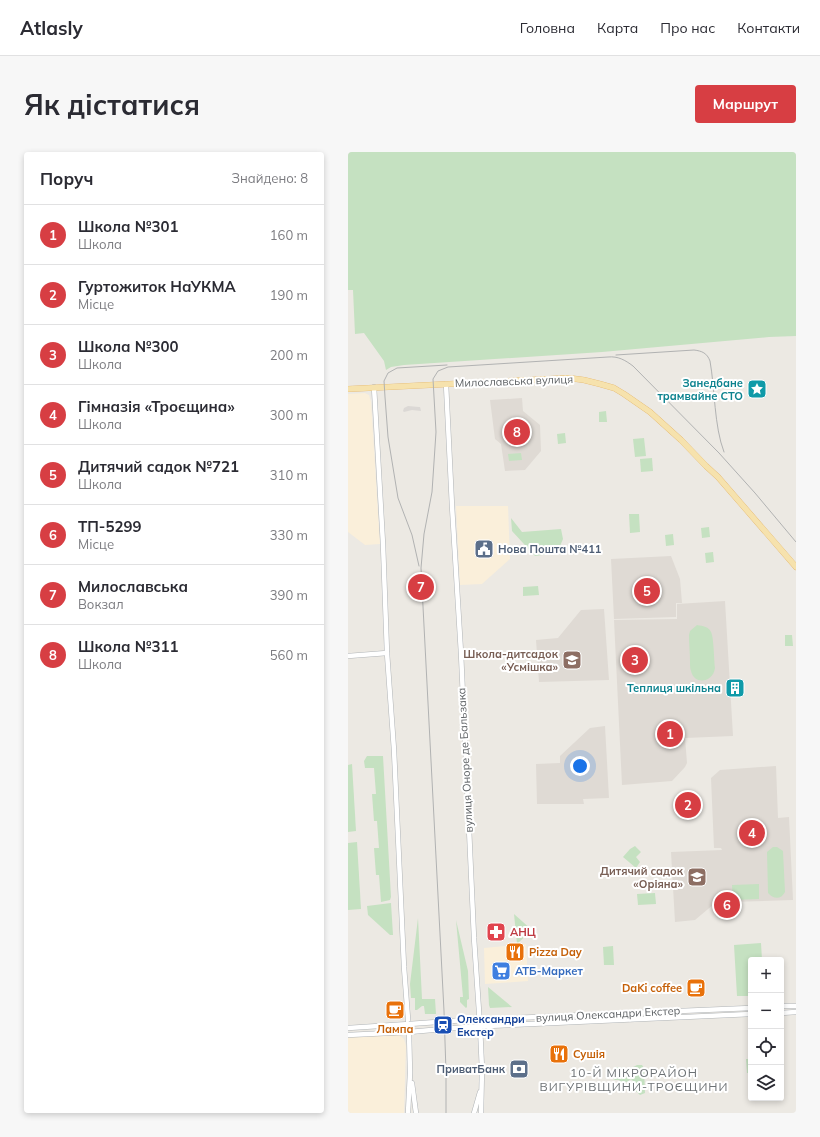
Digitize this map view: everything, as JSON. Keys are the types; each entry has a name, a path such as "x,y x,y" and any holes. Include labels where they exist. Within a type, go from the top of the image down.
{"main road":[{"name":"Милославська вулиця","path":"348,388 569,378 584,380 614,388 650,412 681,440 726,486 796,567"}],"street":[{"name":"вулиця Оноре де Бальзака","path":"446,384 461,653 474,938 480,1026 482,1084 481,1113"},
{"path":"374,388 384,550 387,653 394,750 404,967 409,1024 410,1073 408,1113"},
{"path":"348,656 387,653"},
{"path":"784,1006 796,1006"},
{"name":"вулиця Олександри Екстер","path":"348,1028 479,1019 748,1008"},
{"path":"784,1013 796,1012"},
{"name":"вулиця Олександри Екстер","path":"348,1035 480,1026 748,1014"},
{"path":"410,1073 416,1113"},
{"path":"474,1113 482,1084"}],"shaded area":[{"path":"365,393 369,395 371,402 380,544 365,545 348,532 348,394"},
{"path":"522,398 523,411 540,425 541,451 525,470 505,471 501,444 495,439 490,400"},
{"path":"408,406 420,407 421,411 412,410 404,412 404,408"},
{"path":"456,506 508,506 510,559 482,584 460,585"},
{"path":"671,556 680,579 682,603 676,603 676,617 614,619 611,559"},
{"path":"725,601 733,736 685,738 687,763 672,781 622,785 614,620 677,619 677,604"},
{"name":"Школа-дитсадок «Усмішка»","path":"604,609 609,680 539,682 536,640 558,638 581,610"},
{"path":"605,726 609,798 583,799 584,804 537,804 536,764 560,763 560,756 590,728"},
{"path":"776,766 778,818 789,817 793,900 723,901 723,903 714,904 695,920 675,922 671,852 722,850 721,848 714,848 711,778 720,770"},
{"path":"526,944 528,981 485,984 484,948"},
{"path":"396,1034 404,1039 406,1046 404,1113 348,1113 348,1037"}],"green space":[{"path":"348,152 796,152 796,336 769,337 602,352 404,365 391,367 386,370 384,361 364,333 355,334 353,290 348,290"},
{"path":"606,411 607,422 599,422 599,412"},
{"path":"565,433 566,443 558,444 557,434"},
{"path":"644,438 646,456 635,457 633,439"},
{"path":"521,453 522,460 509,461 508,454"},
{"path":"652,458 653,471 641,472 640,459"},
{"path":"629,514 639,514 640,532 630,533"},
{"path":"511,518 522,532 561,529 563,539 557,553 535,556 512,531"},
{"path":"709,527 710,537 702,538 701,528"},
{"path":"673,534 674,545 666,546 665,535"},
{"path":"713,552 714,562 706,563 705,553"},
{"path":"538,586 539,595 523,596 523,587"},
{"path":"697,625 706,627 710,630 713,644 714,673 711,677 703,680 696,679 690,668 689,635 690,631"},
{"path":"785,635 792,635 793,646 785,646"},
{"path":"367,756 383,756 391,897 390,900 381,902 379,875 376,875 374,848 379,848 377,821 374,821 372,794 376,794 374,768 365,768 364,761"},
{"path":"352,764 356,831 348,832 348,765"},
{"path":"357,842 361,909 348,910 348,843"},
{"path":"635,846 641,852 636,857 640,862 636,868 623,857"},
{"path":"773,847 777,847 783,851 785,892 777,898 768,893 767,852"},
{"path":"759,884 759,899 733,900 732,885"},
{"path":"655,893 656,904 638,905 637,894"},
{"path":"391,903 393,935 390,935 368,915 367,906"},
{"path":"514,914 532,930 517,944"},
{"path":"418,918 422,999 435,999 436,1014 425,1014 424,1006 415,1010 415,998 411,998 410,984"},
{"path":"456,920 468,971 469,999 467,1000 466,1008 460,1002 460,997 463,997"},
{"path":"761,943 762,957 748,957 748,996 737,996 734,945"},
{"path":"613,946 614,965 604,965 603,947"},
{"path":"488,987 512,1007 490,1008"},
{"path":"746,1059 748,1059 748,1073"},
{"path":"642,1065 644,1068 645,1093 640,1095 633,1091 633,1081 631,1079 627,1082 621,1082 612,1078 612,1073 615,1067 627,1068"}],"tram line":[{"path":"616,355 694,350 706,354 710,361 716,419 724,452"},
{"path":"446,1113 444,1011 421,568 424,534 432,492 436,432 433,379 438,371 448,367 608,357 621,359 633,366 719,453 796,542"},
{"path":"419,566 412,535 398,498 388,437 384,381 388,373 397,368 447,365"}],"place":[{"name":"Занедбане трамвайне СТО","path":"757,389"},
{"name":"Школа №311","path":"517,432"},
{"name":"Нова Пошта №411","path":"484,549"},
{"name":"Милославська","path":"421,587"},
{"name":"Дитячий садок №721","path":"647,591"},
{"name":"Школа-дитсадок «Усмішка»","path":"572,660"},
{"name":"Школа №300","path":"635,660"},
{"name":"Теплиця шкільна","path":"735,688"},
{"name":"Школа №301","path":"670,734"},
{"name":"Гуртожиток НаУКМА","path":"688,805"},
{"name":"Гімназія «Троєщина»","path":"752,833"},
{"name":"Дитячий садок «Оріяна»","path":"697,877"},
{"name":"ТП-5299","path":"727,905"},
{"name":"АНЦ","path":"496,932"},
{"name":"Pizza Day","path":"515,952"},
{"name":"АТБ-Маркет","path":"501,971"},
{"name":"DaKi coffee","path":"696,988"},
{"name":"Лампа","path":"395,1010"},
{"name":"Олександри Екстер","path":"443,1025"},
{"name":"Сушія","path":"559,1054"},
{"name":"ПриватБанк","path":"519,1069"}],"district":[{"name":"10-Й МІКРОРАЙОН ВИГУРІВЩИНИ-ТРОЄЩИНИ","path":"634,1080"}]}
